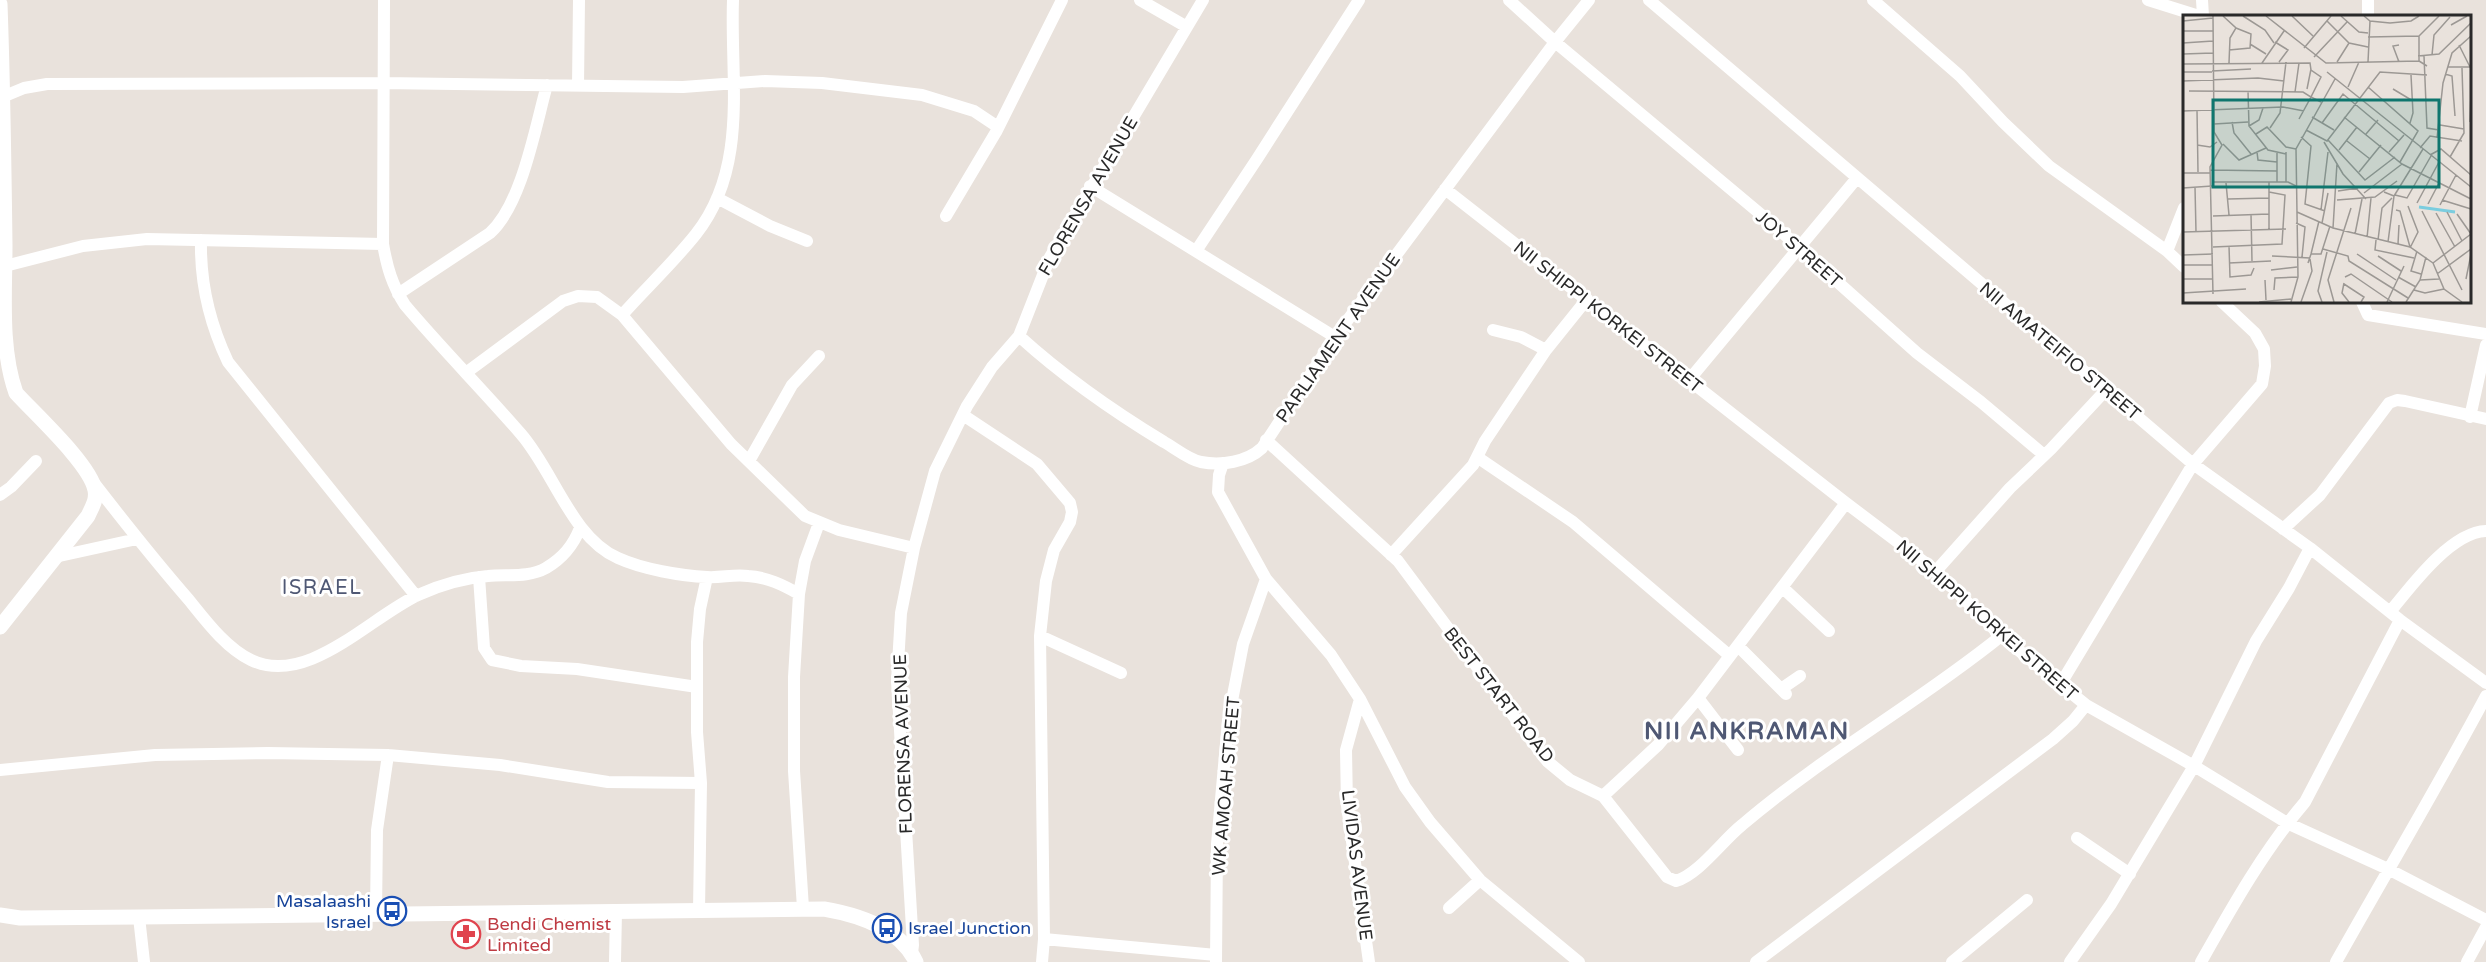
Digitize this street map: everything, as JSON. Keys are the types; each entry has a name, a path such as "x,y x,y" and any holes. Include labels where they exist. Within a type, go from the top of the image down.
{"street":[{"path":"384,0 383,244 387,267 398,294 422,325 467,372 539,456 580,528 600,548 618,558 647,568 707,577 749,576 777,582 800,594"},
{"path":"578,86 579,0"},
{"path":"622,315 697,233 717,198 731,149 734,82 733,0"},
{"path":"946,216 998,127 1062,0"},
{"path":"1140,0 1187,27"},
{"name":"FLORENSA AVENUE","path":"914,958 897,681 902,613 914,548 936,471 963,415 992,367 1019,336 1050,257 1090,186 1203,0"},
{"path":"1196,251 1359,0"},
{"name":"JOY STREET","path":"1509,0 1555,42 1799,248 1917,353 1981,402 2044,455"},
{"name":"PARLIAMENT AVENUE","path":"1019,336 1047,361 1140,428 1199,462 1223,463 1253,456 1335,337 1555,42 1589,0"},
{"name":"NII AMATEIFIO STREET","path":"1649,0 2193,464 2310,548 2400,620 2486,683"},
{"path":"1873,0 1960,75 2002,122 2049,166 2167,251 2183,266"},
{"path":"2148,0 2198,15"},
{"path":"2201,15 2202,0"},
{"path":"0,4 5,266 1,342 9,380 16,393 86,470 137,539 214,629 250,659 282,667 300,664 320,655 416,596 444,585 479,577 530,574 544,569 566,553 574,543 580,528"},
{"path":"2,98 24,88 47,84 382,83 683,87 765,81 822,83 922,95 974,111 998,127"},
{"path":"398,294 490,233 502,222 521,179 547,85"},
{"path":"1689,380 1857,178"},
{"path":"1090,186 1335,337"},
{"name":"NII SHIPPI KORKEI STREET","path":"1445,189 1936,571 2001,636 2086,705 2194,766 2287,823 2388,869 2486,920"},
{"path":"717,198 770,226 807,241"},
{"path":"2167,251 2183,211"},
{"path":"5,266 84,246 147,239 383,244"},
{"path":"201,240 203,289 210,318 228,362 416,596"},
{"path":"467,372 563,301 572,297 597,297 622,315 731,444 805,516 839,530 914,548"},
{"path":"1391,555 1473,465 1485,441 1546,350 1587,299"},
{"path":"2060,685 2193,464 2262,384 2265,366 2264,349 2255,333 2223,303"},
{"path":"2362,303 2363,309 2368,315 2486,334"},
{"path":"1493,330 1521,337 1546,350"},
{"path":"2470,417 2486,345"},
{"path":"749,461 792,385 819,356"},
{"path":"1936,571 2016,482 2105,391"},
{"path":"2283,529 2320,495 2389,403 2397,400 2405,401 2486,419"},
{"path":"963,415 1037,464 1070,503 1072,512 1070,522 1054,550 1046,581 1040,636 1044,939 1042,962"},
{"name":"BEST START ROAD","path":"1266,440 1391,555 1546,760 1570,780 1603,796 1667,877 1677,881 1689,877 1724,840 1776,796 1954,673 2001,636"},
{"path":"1478,457 1573,522 1783,691 1800,676"},
{"path":"0,495 36,461"},
{"path":"1223,463 1219,475 1218,492 1266,579 1331,655 1360,699 1405,787 1430,822 1480,880 1579,962"},
{"path":"0,627 88,516 96,496 91,479"},
{"path":"1603,796 1658,745 1698,698 1846,503"},
{"path":"803,908 792,717 800,594 806,561 819,523"},
{"path":"2390,612 2421,574 2462,538 2473,532 2486,531"},
{"path":"55,557 137,539"},
{"path":"2070,962 2130,874 2194,766 2256,641 2289,588 2310,548"},
{"path":"479,577 484,648 492,660 521,666 577,669 697,687"},
{"path":"699,910 701,783 697,732 697,687 700,609 707,577"},
{"name":"WK AMOAH STREET","path":"1216,958 1218,844 1228,721 1243,644 1266,579"},
{"path":"1783,588 1829,631"},
{"path":"2201,962 2287,823 2305,802 2400,620"},
{"path":"1040,636 1121,674"},
{"path":"2336,962 2420,817 2486,696"},
{"path":"1698,698 1738,750"},
{"name":"LIVIDAS AVENUE","path":"1360,699 1346,750 1347,806 1369,962"},
{"path":"1756,962 2053,739 2073,721 2086,705"},
{"path":"0,770 155,755 268,753 388,755 500,765 608,782 701,783"},
{"path":"376,914 377,830 388,755"},
{"path":"2076,838 2130,874"},
{"path":"1449,908 1480,880"},
{"path":"1952,962 2027,900"},
{"path":"0,915 20,918 139,917 803,908 842,912 869,922 894,935 914,958"},
{"path":"615,962 616,911"},
{"path":"139,917 144,962"},
{"path":"2467,962 2486,927"},
{"path":"1044,939 1216,958"}],"place":[{"name":"Masalaashi Israel","path":"392,911"},
{"name":"Israel Junction","path":"887,928"},
{"name":"Bendi Chemist Limited","path":"466,934"}],"district":[{"name":"ISRAEL","path":"322,587"},
{"name":"NII ANKRAMAN","path":"1747,731"}]}
